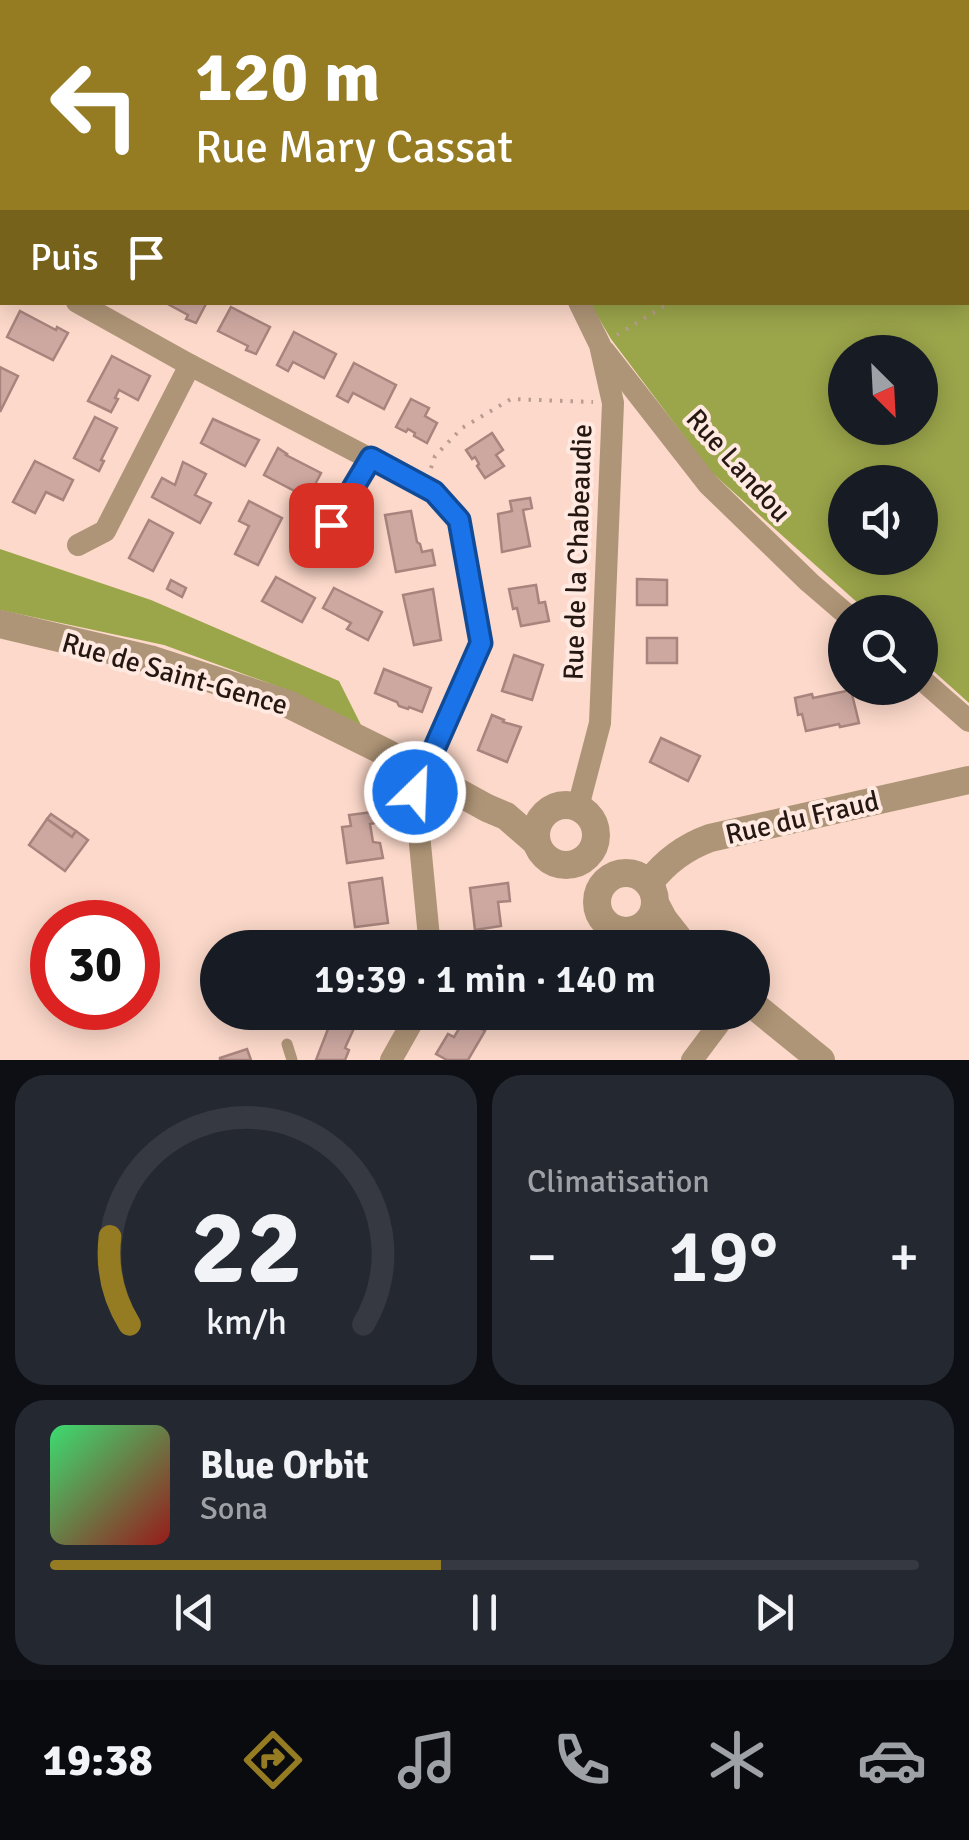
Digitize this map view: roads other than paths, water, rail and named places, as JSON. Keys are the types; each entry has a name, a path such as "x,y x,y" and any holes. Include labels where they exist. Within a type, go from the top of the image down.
{"street":[{"path":"83,305 424,486 459,520 481,643 416,783 428,930"},
{"name":"Rue de la Chabeaudie","path":"578,807 600,723 613,403 600,345 580,305"},
{"name":"Rue Landou","path":"600,345 708,484 828,598"},
{"path":"78,545 104,531 190,365"},
{"path":"338,552 331,525 371,458"},
{"name":"Rue de Saint-Gence","path":"0,624 153,660 288,704 506,816 536,842"},
{"path":"938,694 969,721"},
{"name":"Rue du Fraud","path":"643,887 688,846 710,838 969,780"},
{"path":"506,816 546,812 562,805 578,807 592,820 596,840 643,887 672,930"},
{"path":"546,812 536,828 536,842 547,859 566,866 577,864 586,858 596,840"},
{"path":"566,866 597,896 600,916 615,929 634,930 649,921 643,887"},
{"path":"597,896 606,880 643,887"},
{"path":"770,1019 821,1060"},
{"path":"391,1060 408,1030"},
{"path":"692,1060 714,1030"}],"lane":[{"path":"287,1044 292,1060"}]}
